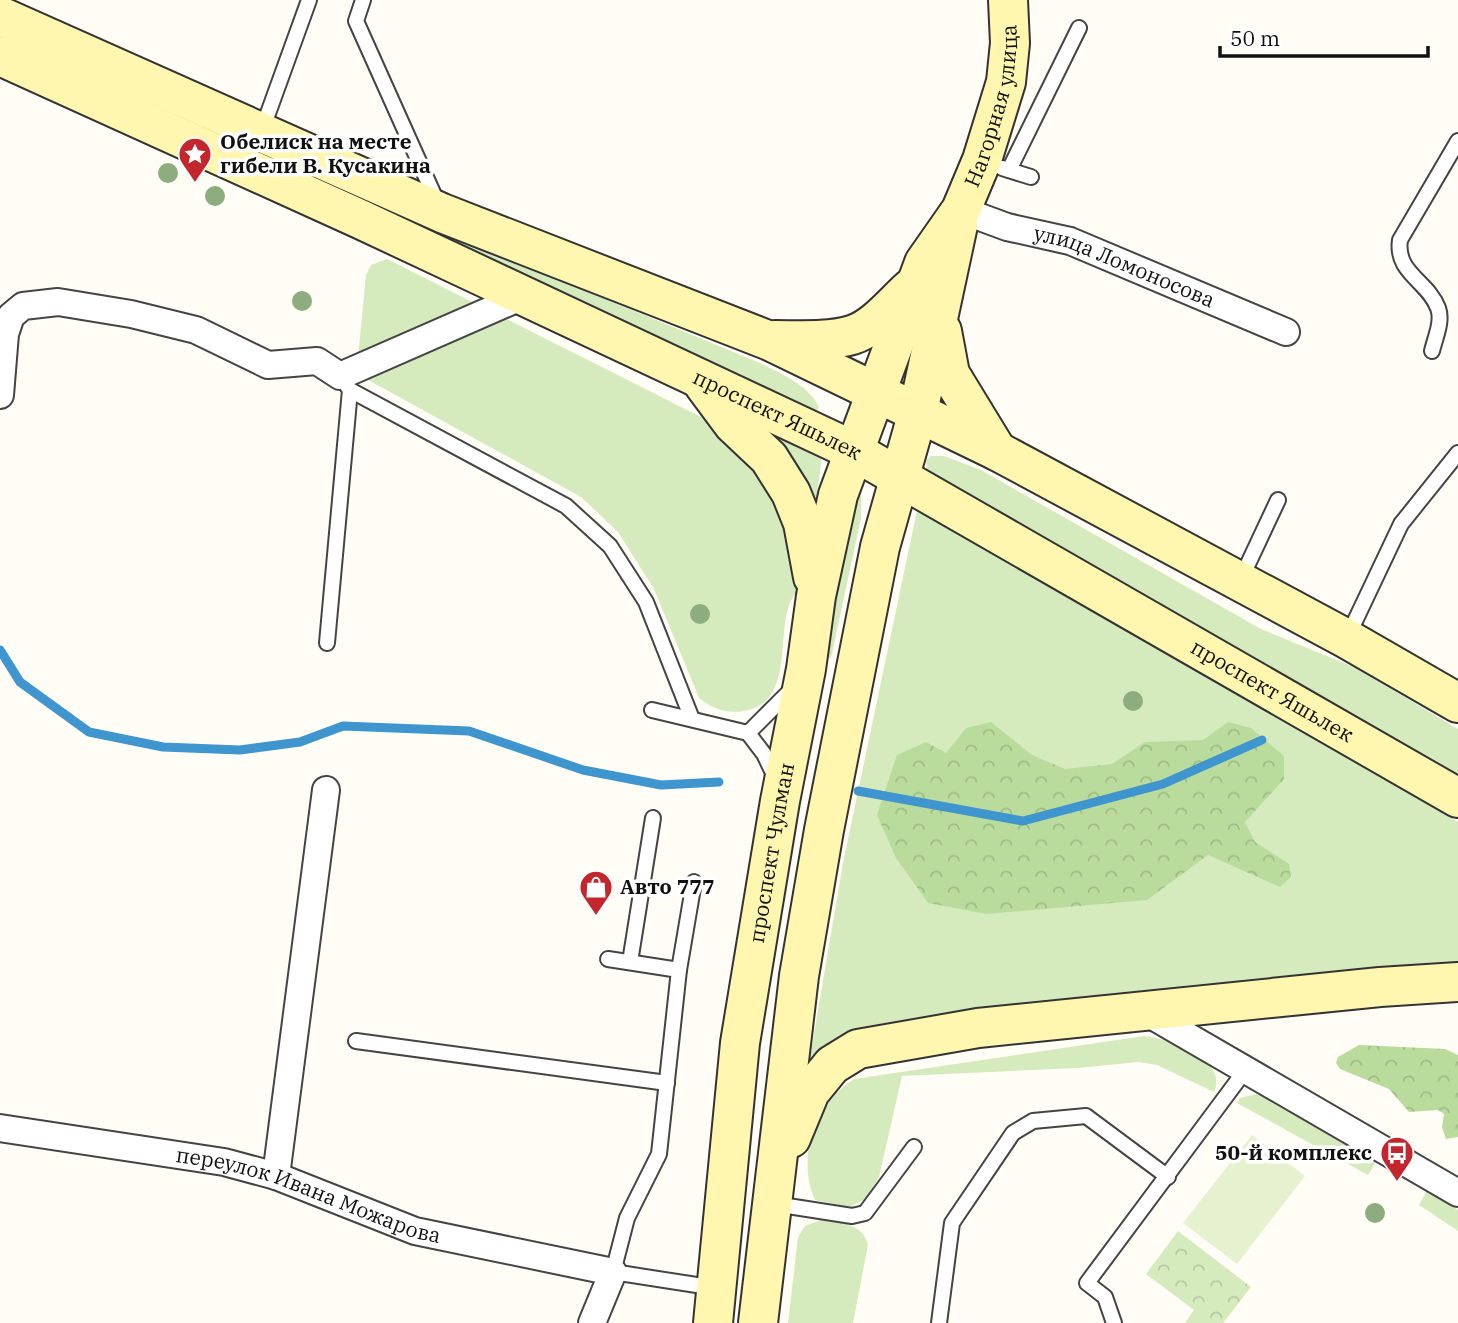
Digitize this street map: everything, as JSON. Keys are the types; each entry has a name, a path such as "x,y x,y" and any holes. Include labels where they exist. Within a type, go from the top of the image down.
{"main road":[{"name":"Нагорная улица","path":"930,289 924,263 995,165 1010,43 1008,0"},
{"path":"0,16 75,71"},
{"path":"0,56 75,71"},
{"name":"проспект Яшьлек","path":"75,71 255,151 523,296 701,382 852,450 1458,798"},
{"name":"проспект Яшьлек","path":"255,151 442,213 770,341 998,451 1347,639 1458,703"},
{"path":"770,341 824,340 854,335 930,289"},
{"path":"758,1323 799,976 824,831 880,547 918,412 930,289"},
{"path":"930,289 950,374 998,451"},
{"name":"проспект Чулман","path":"715,1305 740,1043 780,801 806,669 816,596 838,495 852,450 876,391 930,289"},
{"path":"701,382 733,424 769,458 790,493 803,523 816,596"},
{"path":"773,1190 810,1092 832,1065 858,1049 966,1029 1142,1010 1458,982"}],"street":[{"name":"улица Ломоносова","path":"961,210 1007,227 1070,241 1286,332"},
{"path":"0,395 5,334 11,316 23,306 58,302 196,330 268,365 317,360 345,383 523,296"},
{"path":"276,1175 326,790"},
{"path":"1142,1010 1247,1068 1458,1194"},
{"name":"переулок Ивана Можарова","path":"0,1128 224,1162 276,1175 415,1231 613,1272"},
{"path":"592,1323 613,1272"}],"lane":[{"path":"255,151 309,0"},
{"path":"363,0 356,21 442,213"},
{"path":"1031,177 995,165 1079,28"},
{"path":"1432,351 1439,320 1438,307 1402,264 1398,253 1400,240 1458,141"},
{"path":"327,643 345,383 566,506 610,546 646,602 692,719"},
{"path":"1347,639 1401,524 1458,453"},
{"path":"1239,582 1278,500"},
{"path":"748,733 785,698 806,669"},
{"path":"652,710 748,733 764,754 775,776 780,801"},
{"path":"630,962 653,818"},
{"path":"694,882 679,970 659,1154 627,1218 613,1272 715,1305"},
{"path":"608,959 679,970"},
{"path":"356,1041 667,1083"},
{"path":"1114,1323 1105,1297 1087,1283 1247,1068"},
{"path":"939,1323 951,1223 1013,1133 1033,1121 1086,1115 1168,1177"},
{"path":"773,1190 852,1216 865,1213 914,1147"}],"green space":[{"path":"429,226 760,363 803,387 819,408 816,412 427,232"},
{"path":"387,259 715,424 766,470 804,582 789,605 777,683 760,706 738,712 726,711 699,698 654,589 618,532 581,497 370,381 361,369 358,357 366,275 371,265"},
{"path":"745,419 822,456 813,525"},
{"path":"931,456 944,456 981,470 1261,629 1356,668 1458,729 1458,779 927,469 926,461"},
{"path":"856,495 861,495 861,518 831,658 820,655"},
{"path":"919,501 1458,822 1458,962 1191,985 854,1032 834,1041 808,1069 843,863"},
{"path":"991,722 1032,755 1065,769 1112,764 1145,742 1203,740 1228,722 1251,728 1284,756 1284,779 1245,822 1255,842 1289,864 1291,877 1280,887 1208,855 1147,900 986,914 928,903 896,858 877,815 897,755 926,742 946,753 966,728"},
{"path":"1144,1036 1181,1046 1205,1060 1213,1070 1216,1080 1214,1092 1157,1065 1138,1062 1078,1068 902,1076 879,1177 866,1199 849,1207 815,1200 808,1166 813,1133 829,1102 854,1079"},
{"path":"1359,1045 1445,1049 1458,1055 1458,1137 1446,1139 1442,1127 1444,1114 1438,1110 1409,1112 1389,1089 1340,1069 1336,1063 1338,1057"},
{"path":"1256,1094 1267,1096 1376,1162 1368,1175 1237,1103 1240,1098"},
{"path":"1252,1135 1305,1176 1237,1264 1183,1223"},
{"path":"1427,1191 1458,1210 1458,1231 1419,1205"},
{"path":"821,1220 856,1228 868,1245 853,1323 788,1323 798,1237 805,1226"},
{"path":"1178,1231 1251,1287 1223,1323 1185,1323 1194,1310 1146,1274"}],"waterway":[{"path":"0,650 20,682 89,732 163,747 240,750 300,742 343,726 469,731 583,770 661,785 719,782"},
{"path":"858,791 1023,821 1163,784 1262,740"}],"place":[{"name":"Обелиск на месте гибели В. Кусакина","path":"195,184"},
{"name":"Авто 777","path":"596,917"},
{"name":"50-й комплекс","path":"1397,1183"}]}
